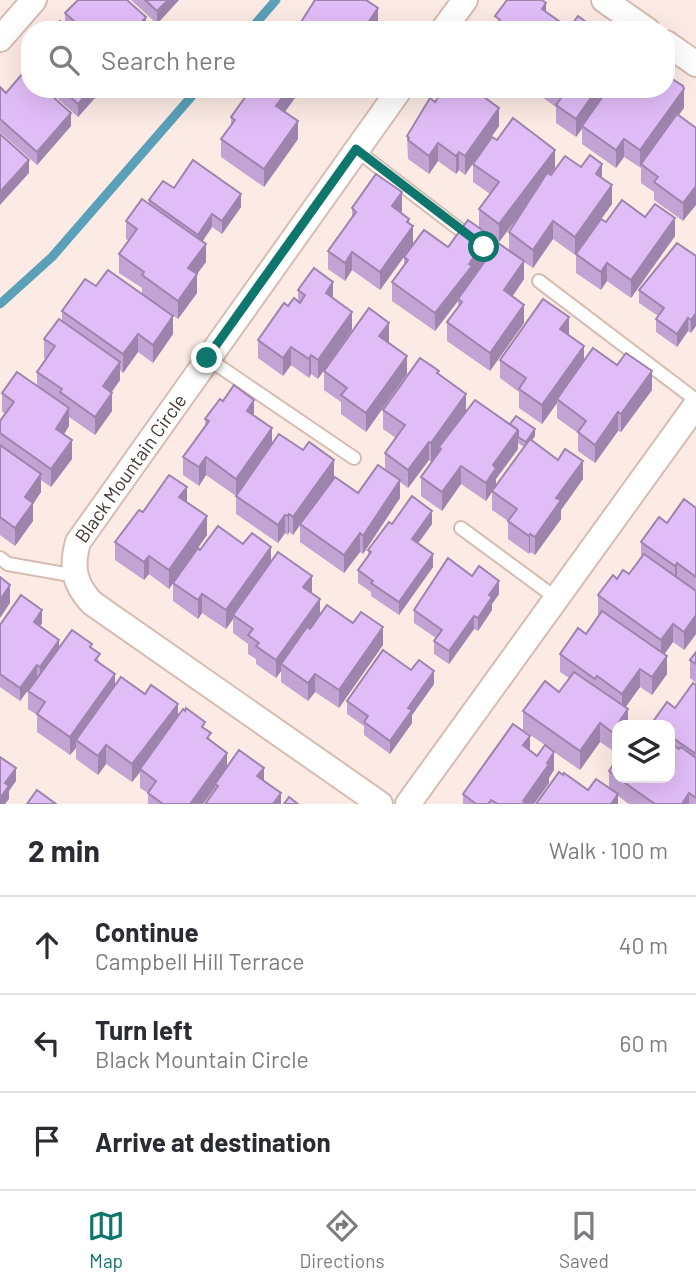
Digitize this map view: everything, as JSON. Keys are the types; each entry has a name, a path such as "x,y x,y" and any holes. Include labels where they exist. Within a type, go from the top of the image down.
{"street":[{"path":"0,39 34,0"},
{"path":"450,21 465,0"},
{"path":"604,0 634,21"},
{"path":"675,49 696,64"},
{"name":"Black Mountain Circle","path":"76,576 73,559 78,542 393,98"},
{"path":"408,804 696,405"},
{"path":"76,576 81,592 92,603 380,804"}],"lane":[{"path":"356,149 484,247"},
{"path":"540,281 696,400"},
{"path":"207,358 354,458"},
{"path":"461,528 556,598"},
{"path":"0,558 8,564 76,576"}],"building":[{"path":"78,0 127,0 146,17 143,21 74,21 65,13"},
{"path":"145,0 168,0 157,11"},
{"path":"315,0 366,0 378,8 369,21 302,21"},
{"path":"507,0 542,0 546,3 542,9 559,21 499,21 495,16"},
{"path":"21,76 21,98 54,98 71,113 37,152 0,119 0,87 6,93"},
{"path":"675,81 683,86 684,89 640,150 624,139 616,150 582,126 602,98 675,98"},
{"path":"72,98 83,98 78,104"},
{"path":"245,98 282,98 276,106 298,121 264,169 221,139 235,120 231,117"},
{"path":"430,98 435,102 438,98 485,98 499,108 465,156 459,152 456,156 438,143 429,156 408,140 407,136"},
{"path":"561,98 591,98 576,119 556,105"},
{"path":"677,114 696,128 696,186 683,203 654,182 658,177 641,164"},
{"path":"513,118 555,150 499,224 479,209 499,182 473,164 492,137 497,140"},
{"path":"0,134 29,160 0,192"},
{"path":"590,155 602,164 596,174 612,185 575,237 553,221 533,250 509,232 547,173 551,175 565,156 581,167"},
{"path":"193,160 241,194 222,221 212,214 198,235 149,200 163,181 174,188"},
{"path":"376,174 402,192 392,206 409,219 407,222 413,226 380,272 352,252 345,263 328,251 356,212 352,208"},
{"path":"142,199 206,244 188,268 197,274 178,301 119,254 137,229 126,221"},
{"path":"622,200 645,217 655,204 675,218 631,280 607,263 601,272 576,254 601,219 606,222"},
{"path":"468,220 489,235 469,264 472,266 435,313 392,282 408,260 404,257 424,230 448,247"},
{"path":"498,243 524,261 504,290 524,305 490,353 447,322 462,302 458,299"},
{"path":"677,243 696,256 696,313 691,320 688,318 677,334 656,319 664,308 639,290"},
{"path":"314,268 333,282 326,293 352,312 318,360 311,355 309,359 291,347 283,358 258,340 284,303 288,306 294,298 300,303 305,295 298,290"},
{"path":"108,270 173,316 153,345 138,334 123,354 62,311 85,279 96,286"},
{"path":"543,299 569,317 560,329 584,346 542,405 519,389 526,378 500,360"},
{"path":"369,308 389,323 379,336 407,356 366,413 341,395 347,388 324,371"},
{"path":"59,319 120,362 103,386 112,393 95,417 37,372 55,346 44,339"},
{"path":"593,348 617,365 626,353 652,371 595,445 578,432 586,421 557,399"},
{"path":"420,358 466,394 408,470 385,453 405,425 383,410"},
{"path":"17,372 69,408 56,429 72,440 51,469 0,433 0,421 14,402 2,393"},
{"path":"234,385 254,400 247,411 272,428 236,479 206,457 199,467 183,457 209,421 205,419"},
{"path":"475,400 518,430 493,465 496,468 486,483 461,466 442,492 421,477 441,449 439,447"},
{"path":"516,416 535,429 526,442 518,437 518,430 510,424"},
{"path":"279,434 303,450 309,442 334,460 293,517 285,515 278,525 236,496"},
{"path":"530,439 558,460 565,449 583,461 556,498 561,500 535,537 530,534 529,536 508,521 517,509 492,491"},
{"path":"0,445 41,474 25,497 33,503 15,528 0,517"},
{"path":"378,465 400,480 363,536 360,533 344,555 300,524 335,477 358,493"},
{"path":"169,475 187,487 179,497 207,516 169,570 149,556 144,562 115,542 139,510 143,512"},
{"path":"412,496 432,511 412,539 433,554 399,602 371,583 373,581 358,570 371,552 368,550 389,522 392,524"},
{"path":"684,499 696,508 696,577 641,542 659,517 667,523"},
{"path":"218,526 243,544 252,533 271,547 226,610 202,594 198,600 173,583"},
{"path":"278,552 312,576 303,587 320,599 276,660 256,646 259,643 248,635 253,629 233,615"},
{"path":"644,554 696,591 696,615 684,632 673,624 661,640 598,595 613,575 617,579 623,570 629,574"},
{"path":"448,558 472,576 479,566 499,581 478,618 474,616 449,651 434,641 442,630 414,610"},
{"path":"0,577 10,585 0,600"},
{"path":"21,595 42,610 34,622 59,640 40,667 37,665 20,688 0,674 0,625"},
{"path":"327,605 353,623 361,612 383,627 339,690 315,674 308,683 281,664 307,627 310,629"},
{"path":"602,611 667,656 652,677 640,669 622,694 560,654 578,628 586,634"},
{"path":"72,630 92,644 90,647 100,654 95,660 115,674 70,737 37,714 45,702 28,691"},
{"path":"383,650 411,670 419,660 434,671 408,708 412,710 390,741 364,722 368,716 347,701"},
{"path":"696,652 696,664 690,660"},
{"path":"574,672 628,709 620,720 612,720 612,732 600,723 580,751 523,711 545,681 559,692"},
{"path":"121,677 145,694 151,685 178,704 132,764 106,745 98,756 76,740"},
{"path":"693,683 696,685 696,754 675,739 675,720 654,720 667,702 675,708"},
{"path":"186,708 205,722 202,727 211,733 207,738 227,753 190,804 163,804 148,793 156,781 140,769"},
{"path":"513,724 530,736 523,745 537,756 545,745 554,752 547,763 549,764 523,801 527,804 498,804 491,800 488,804 476,804 463,794"},
{"path":"675,746 679,749 681,747 696,758 696,798 689,793 682,804 655,804 625,783 675,783"},
{"path":"239,750 264,768 257,776 281,793 273,804 205,804 218,786 215,784"},
{"path":"0,757 16,768 5,783 9,786 0,798"},
{"path":"559,772 588,790 596,779 618,794 611,804 536,804"},
{"path":"37,790 56,804 27,804"},
{"path":"289,797 298,804 284,804"}],"waterway":[{"path":"258,21 276,0"},
{"path":"0,304 52,257 190,98"}],"route":[{"path":"207,358 356,149 484,247"}]}
